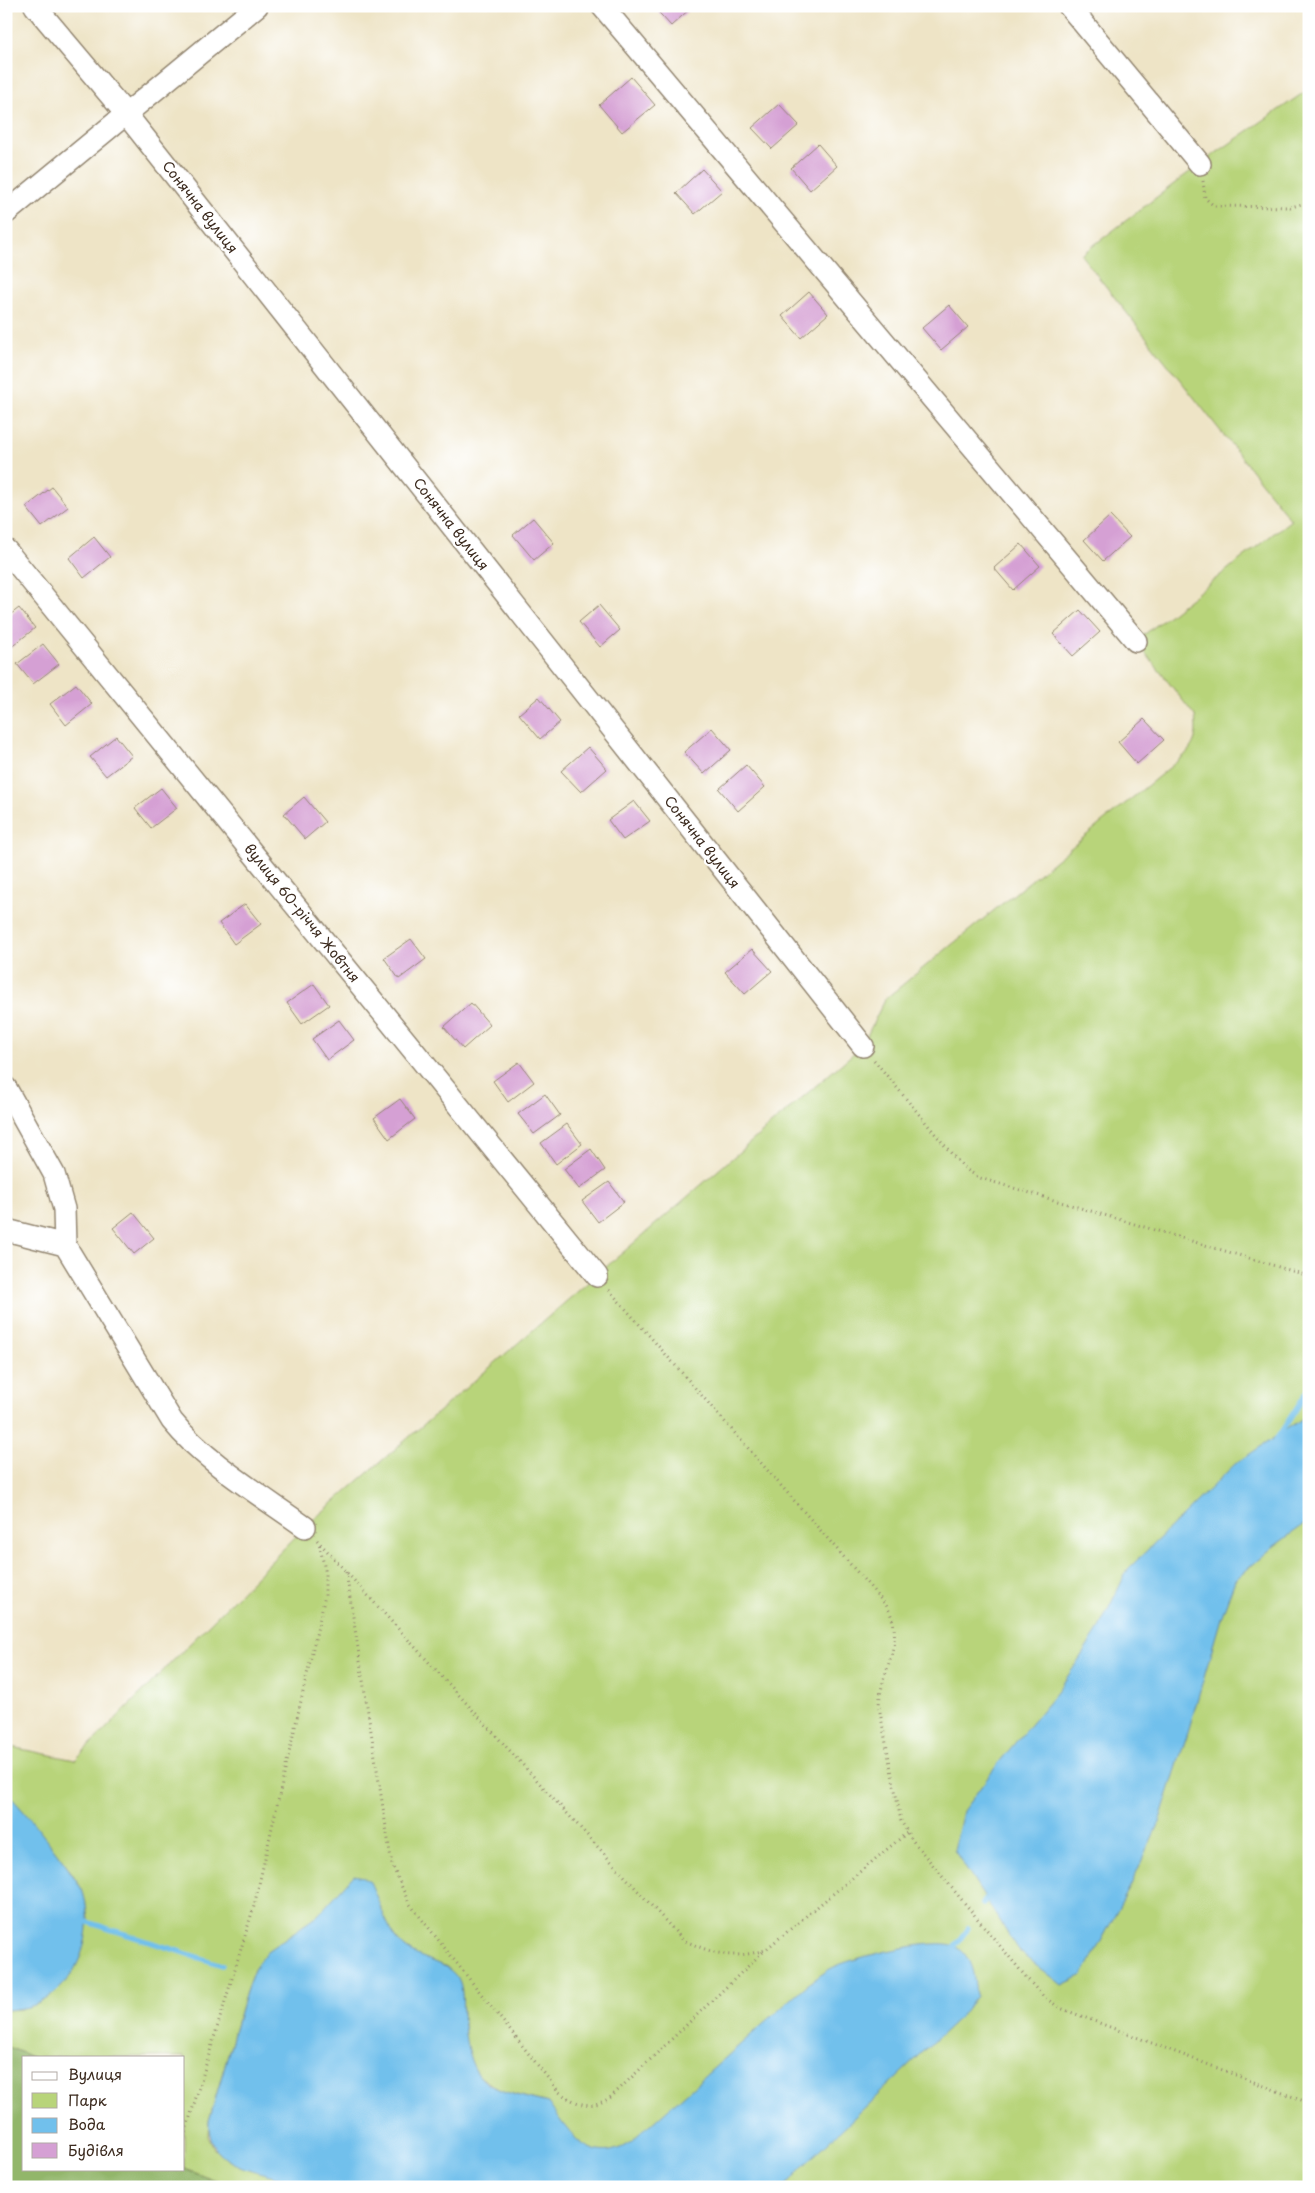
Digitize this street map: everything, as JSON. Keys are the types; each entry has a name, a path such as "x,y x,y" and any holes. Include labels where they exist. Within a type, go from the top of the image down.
{"street":[{"name":"Сонячна вулиця","path":"35,6 126,114 862,1046"},
{"path":"6,213 257,6"},
{"path":"602,6 1136,641"},
{"path":"1069,6 1200,164"},
{"name":"вулиця 60-річчя Жовтня","path":"6,550 597,1276"},
{"path":"6,1088 54,1174 64,1208 65,1245 172,1421 184,1436 213,1460 312,1535"},
{"path":"6,1230 65,1245"}],"path":[{"path":"1200,164 1205,198 1214,206 1292,207 1309,202"},
{"path":"862,1046 956,1159 967,1170 980,1178 1309,1276"},
{"path":"597,1276 886,1604 893,1617 894,1641 879,1697 879,1707 901,1820 912,1840 1044,1997 1060,2008 1309,2103"},
{"path":"312,1535 683,1940 715,1954 732,1957 749,1955 765,1950"},
{"path":"185,2134 254,1906 326,1596 325,1570 312,1535"},
{"path":"346,1572 392,1865 398,1883 409,1903 559,2092 570,2100 586,2105 600,2104 611,2097 765,1950 908,1832"}],"green space":[{"path":"1309,89 1309,2187 571,2187 548,2103 501,2091 479,2076 472,2065 466,2047 461,1991 447,1967 416,1955 402,1946 394,1935 332,1901 317,1916 255,1967 246,1991 209,2121 208,2136 214,2149 308,2187 234,2187 185,2168 185,2056 30,2056 6,2046 6,2010 22,2009 89,1921 82,1890 72,1873 6,1793 6,1746 75,1760 305,1527 862,1046 885,999 1189,750 1195,737 1195,716 1136,641 1291,520 1081,255 1200,164"},
{"path":"6,2046 30,2056 22,2056 22,2170 185,2170 185,2168 234,2187 6,2187"}],"water":[{"path":"1309,1210 1309,1253 1301,1237 1301,1226"},
{"path":"1309,1414 1309,1521 1273,1547 1235,1580 1221,1618 1188,1732 1159,1822 1130,1887 1083,1975 1062,1985 1019,1951 954,1850 963,1811 1000,1761 1058,1691 1097,1632 1128,1569 1235,1464"},
{"path":"6,1793 34,1824 79,1884 86,1907 87,1924 81,1955 65,1983 39,2003 19,2009 6,2010"},
{"path":"354,1875 364,1877 370,1882 388,1925 403,1946 417,1955 447,1968 458,1979 462,1992 463,2017 470,2058 476,2071 484,2081 509,2093 548,2103 564,2126 582,2144 604,2152 617,2149 631,2142 807,1985 836,1966 896,1949 931,1944 955,1946 965,1955 972,1968 976,1996 960,2017 801,2168 785,2187 308,2187 244,2168 230,2161 218,2152 211,2139 209,2121 246,1991 255,1967 267,1951 317,1916"}],"building":[{"path":"653,6 693,6 671,26"},
{"path":"631,77 655,105 622,132 599,105"},
{"path":"779,104 799,125 772,149 752,128"},
{"path":"818,144 837,166 810,190 791,168"},
{"path":"702,169 722,191 695,214 676,193"},
{"path":"809,292 828,314 801,338 782,316"},
{"path":"949,305 968,327 941,350 922,328"},
{"path":"52,487 68,507 42,527 26,507"},
{"path":"1110,516 1130,537 1103,561 1084,540"},
{"path":"533,518 554,543 534,560 513,535"},
{"path":"94,537 110,557 84,578 69,558"},
{"path":"1021,544 1040,566 1013,590 994,568"},
{"path":"599,605 620,630 600,647 579,622"},
{"path":"19,608 35,628 9,649 6,645 6,618"},
{"path":"1080,610 1100,632 1073,656 1053,634"},
{"path":"43,644 59,664 33,684 17,664"},
{"path":"76,684 92,704 66,725 50,704"},
{"path":"539,697 560,722 540,739 519,714"},
{"path":"1144,719 1164,740 1137,764 1118,742"},
{"path":"712,728 731,750 704,774 684,752"},
{"path":"116,736 132,756 106,776 90,757"},
{"path":"588,747 607,769 581,792 561,771"},
{"path":"746,765 765,787 738,811 719,789"},
{"path":"161,788 177,808 151,828 135,808"},
{"path":"304,797 325,822 305,839 284,814"},
{"path":"634,801 650,821 623,840 608,820"},
{"path":"245,904 261,924 234,944 219,923"},
{"path":"411,939 426,959 399,979 384,958"},
{"path":"752,949 772,971 745,994 725,972"},
{"path":"314,984 329,1005 302,1024 287,1003"},
{"path":"471,1003 490,1025 463,1049 444,1027"},
{"path":"339,1020 354,1040 327,1060 312,1039"},
{"path":"519,1062 534,1082 508,1102 493,1081"},
{"path":"545,1094 560,1115 534,1134 518,1114"},
{"path":"400,1099 415,1119 389,1139 374,1118"},
{"path":"567,1124 582,1144 556,1164 541,1143"},
{"path":"591,1149 605,1170 579,1189 564,1169"},
{"path":"609,1182 624,1202 598,1222 582,1201"},
{"path":"133,1212 154,1238 134,1254 113,1228"}],"waterway":[{"path":"1276,1440 1309,1389"},
{"path":"983,1904 990,1893"},
{"path":"81,1920 222,1965"},
{"path":"952,1950 968,1928"}]}
